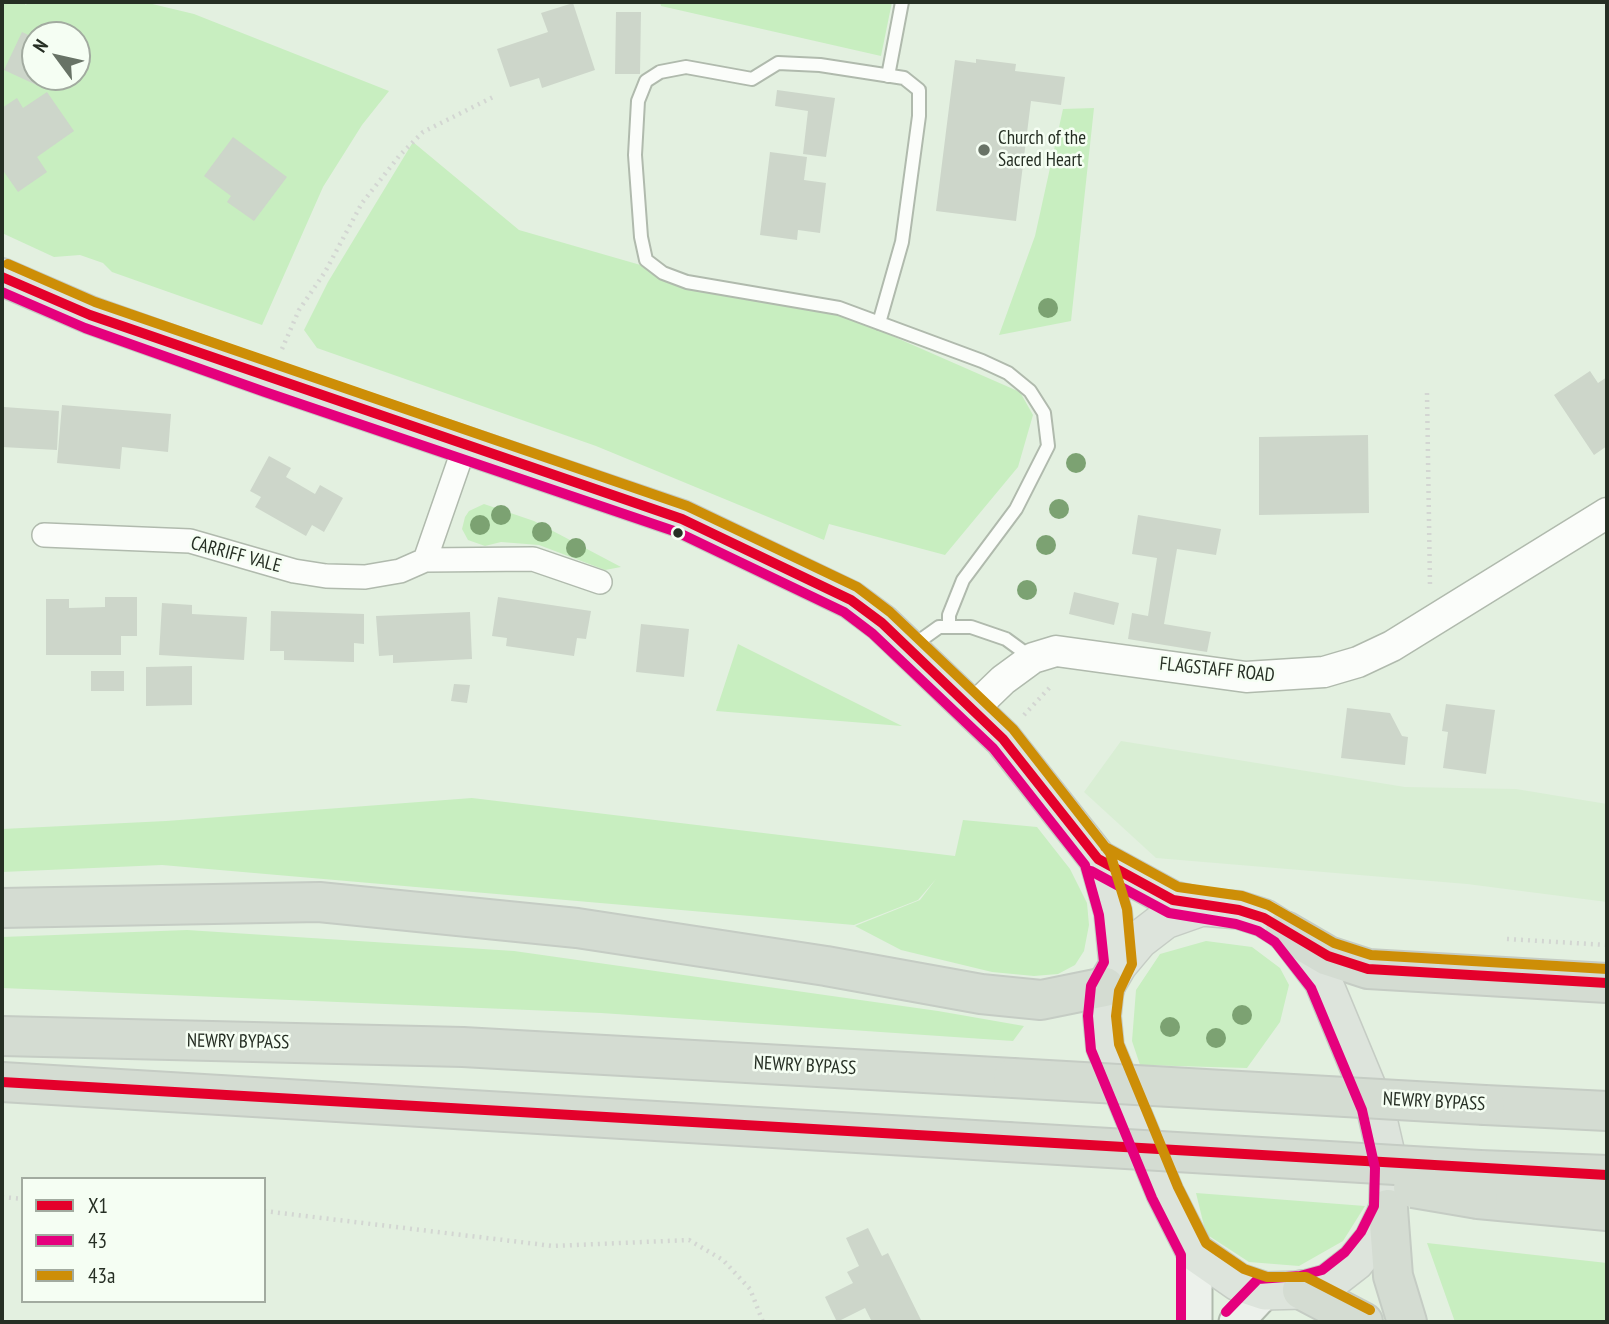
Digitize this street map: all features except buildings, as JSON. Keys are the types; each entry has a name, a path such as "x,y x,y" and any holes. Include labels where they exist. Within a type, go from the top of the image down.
{"highway":[{"path":"2,908 319,902 577,928 826,966 981,994 1041,1000 1112,976"},
{"path":"1285,931 1328,956 1368,969 1607,983"},
{"name":"NEWRY BYPASS","path":"2,1036 463,1047 1607,1111"},
{"path":"2,1082 1190,1152 1479,1185 1607,1211"},
{"path":"1479,1185 1607,1174"},
{"path":"1388,1209 1393,1276 1399,1303 1408,1322"},
{"path":"1284,1291 1363,1322"}],"main road":[{"path":"2,277 90,314 270,379 694,525 851,600 909,649 1003,739 1098,859 1113,912 1112,976 1102,1016 1105,1047 1164,1193 1195,1252 1238,1282 1284,1291 1328,1283 1355,1262 1373,1240 1388,1209 1389,1167 1375,1106 1363,1072 1323,981 1285,931 1264,918 1239,910 1202,907 1173,900 1098,859"},
{"path":"1112,976 1139,940 1166,920 1202,907"},
{"path":"1195,1252 1195,1322"},
{"path":"1236,1322 1284,1291"}],"street":[{"path":"425,560 465,445"},
{"name":"FLAGSTAFF ROAD","path":"973,709 1003,680 1032,659 1056,651 1246,677 1287,677 1324,672 1358,662 1392,646 1607,513"},
{"name":"CARRIFF VALE","path":"44,535 190,541 294,571 326,576 377,575 400,571 425,560 533,559 600,582"}],"lane":[{"path":"888,76 902,2"},
{"path":"879,323 902,242 919,116 919,90 904,78 778,63 752,79 686,67 660,72 646,81 638,100 635,155 641,237 646,260 663,273 687,282 839,309 879,323 1008,373 1030,391 1044,413 1048,446 1016,509 963,580 949,615 949,625"},
{"path":"909,649 939,627 949,625 971,627 1006,639 1032,659"}],"path":[{"path":"270,379 299,310 325,271 362,203 400,155 423,132 495,96"},
{"path":"1427,393 1431,622"},
{"path":"1029,724 1024,714 1081,654"},
{"path":"2,1198 21,1199"},
{"path":"266,1211 553,1246 689,1240 723,1260 741,1279 750,1289 763,1322"}],"shaded area":[{"path":"1121,741 1405,787 1516,789 1607,804 1607,902 1467,884 1156,858 1084,792"}],"green space":[{"path":"2,2 23,2 26,5 28,2 144,2 194,14 389,91 362,125 323,187 262,325 112,272 103,263 80,255 54,257 2,233"},
{"path":"660,2 892,2 881,56 661,6"},
{"path":"1094,108 1071,321 999,335 1035,236 1063,109"},
{"path":"413,142 519,230 644,266 839,308 874,328 1020,392 1033,415 1018,467 945,555 829,524 824,540 596,446 317,348 304,330 328,282"},
{"path":"484,504 534,521 621,567 605,570 539,545 501,542 485,546 468,540 462,529 465,517 469,511"},
{"path":"738,644 902,726 716,711"},
{"path":"472,798 955,856 963,820 1037,827 1070,869 1087,903 1089,925 1084,951 1075,965 1058,974 1034,976 992,972 901,950 855,926 920,900 936,879 918,900 854,925 162,865 2,872 2,829 166,821"},
{"path":"187,930 514,951 938,1011 1024,1026 1013,1041 601,1013 2,988 2,937"},
{"path":"1206,941 1252,947 1280,968 1289,985 1280,1022 1247,1068 1140,1065 1132,1041 1136,990 1160,954"},
{"path":"1196,1193 1365,1206 1343,1241 1299,1266 1249,1262 1206,1234"},
{"path":"1427,1243 1607,1263 1607,1322 1455,1322"}],"transit line":[{"name":"43a","path":"8,264 95,302 687,506 857,587 890,612 1013,729 1110,853 1127,909 1132,964 1119,991 1116,1016 1119,1044 1178,1187 1206,1243 1244,1269 1267,1277 1306,1277 1370,1310"},
{"name":"X1","path":"2,277 90,315 682,519 851,600 882,623 1003,739 1098,859 1173,900 1239,910 1264,918 1328,956 1368,969 1607,983"},
{"name":"43","path":"2,292 85,328 677,532 844,612 873,634 993,748 1085,865 1099,915 1104,962 1091,986 1088,1016 1091,1050 1152,1198 1181,1255 1181,1322"},
{"name":"43a","path":"1105,847 1178,887 1242,896 1268,905 1334,943 1371,955 1607,969"},
{"name":"43","path":"1091,871 1169,913 1236,924 1258,931 1275,942 1311,988 1362,1110 1375,1168 1374,1206 1361,1232 1345,1252 1322,1270 1300,1276 1258,1279 1226,1312"},
{"name":"X1","path":"2,1082 1607,1175"}],"place":[{"name":"Church of the Sacred Heart","path":"984,150"}]}
